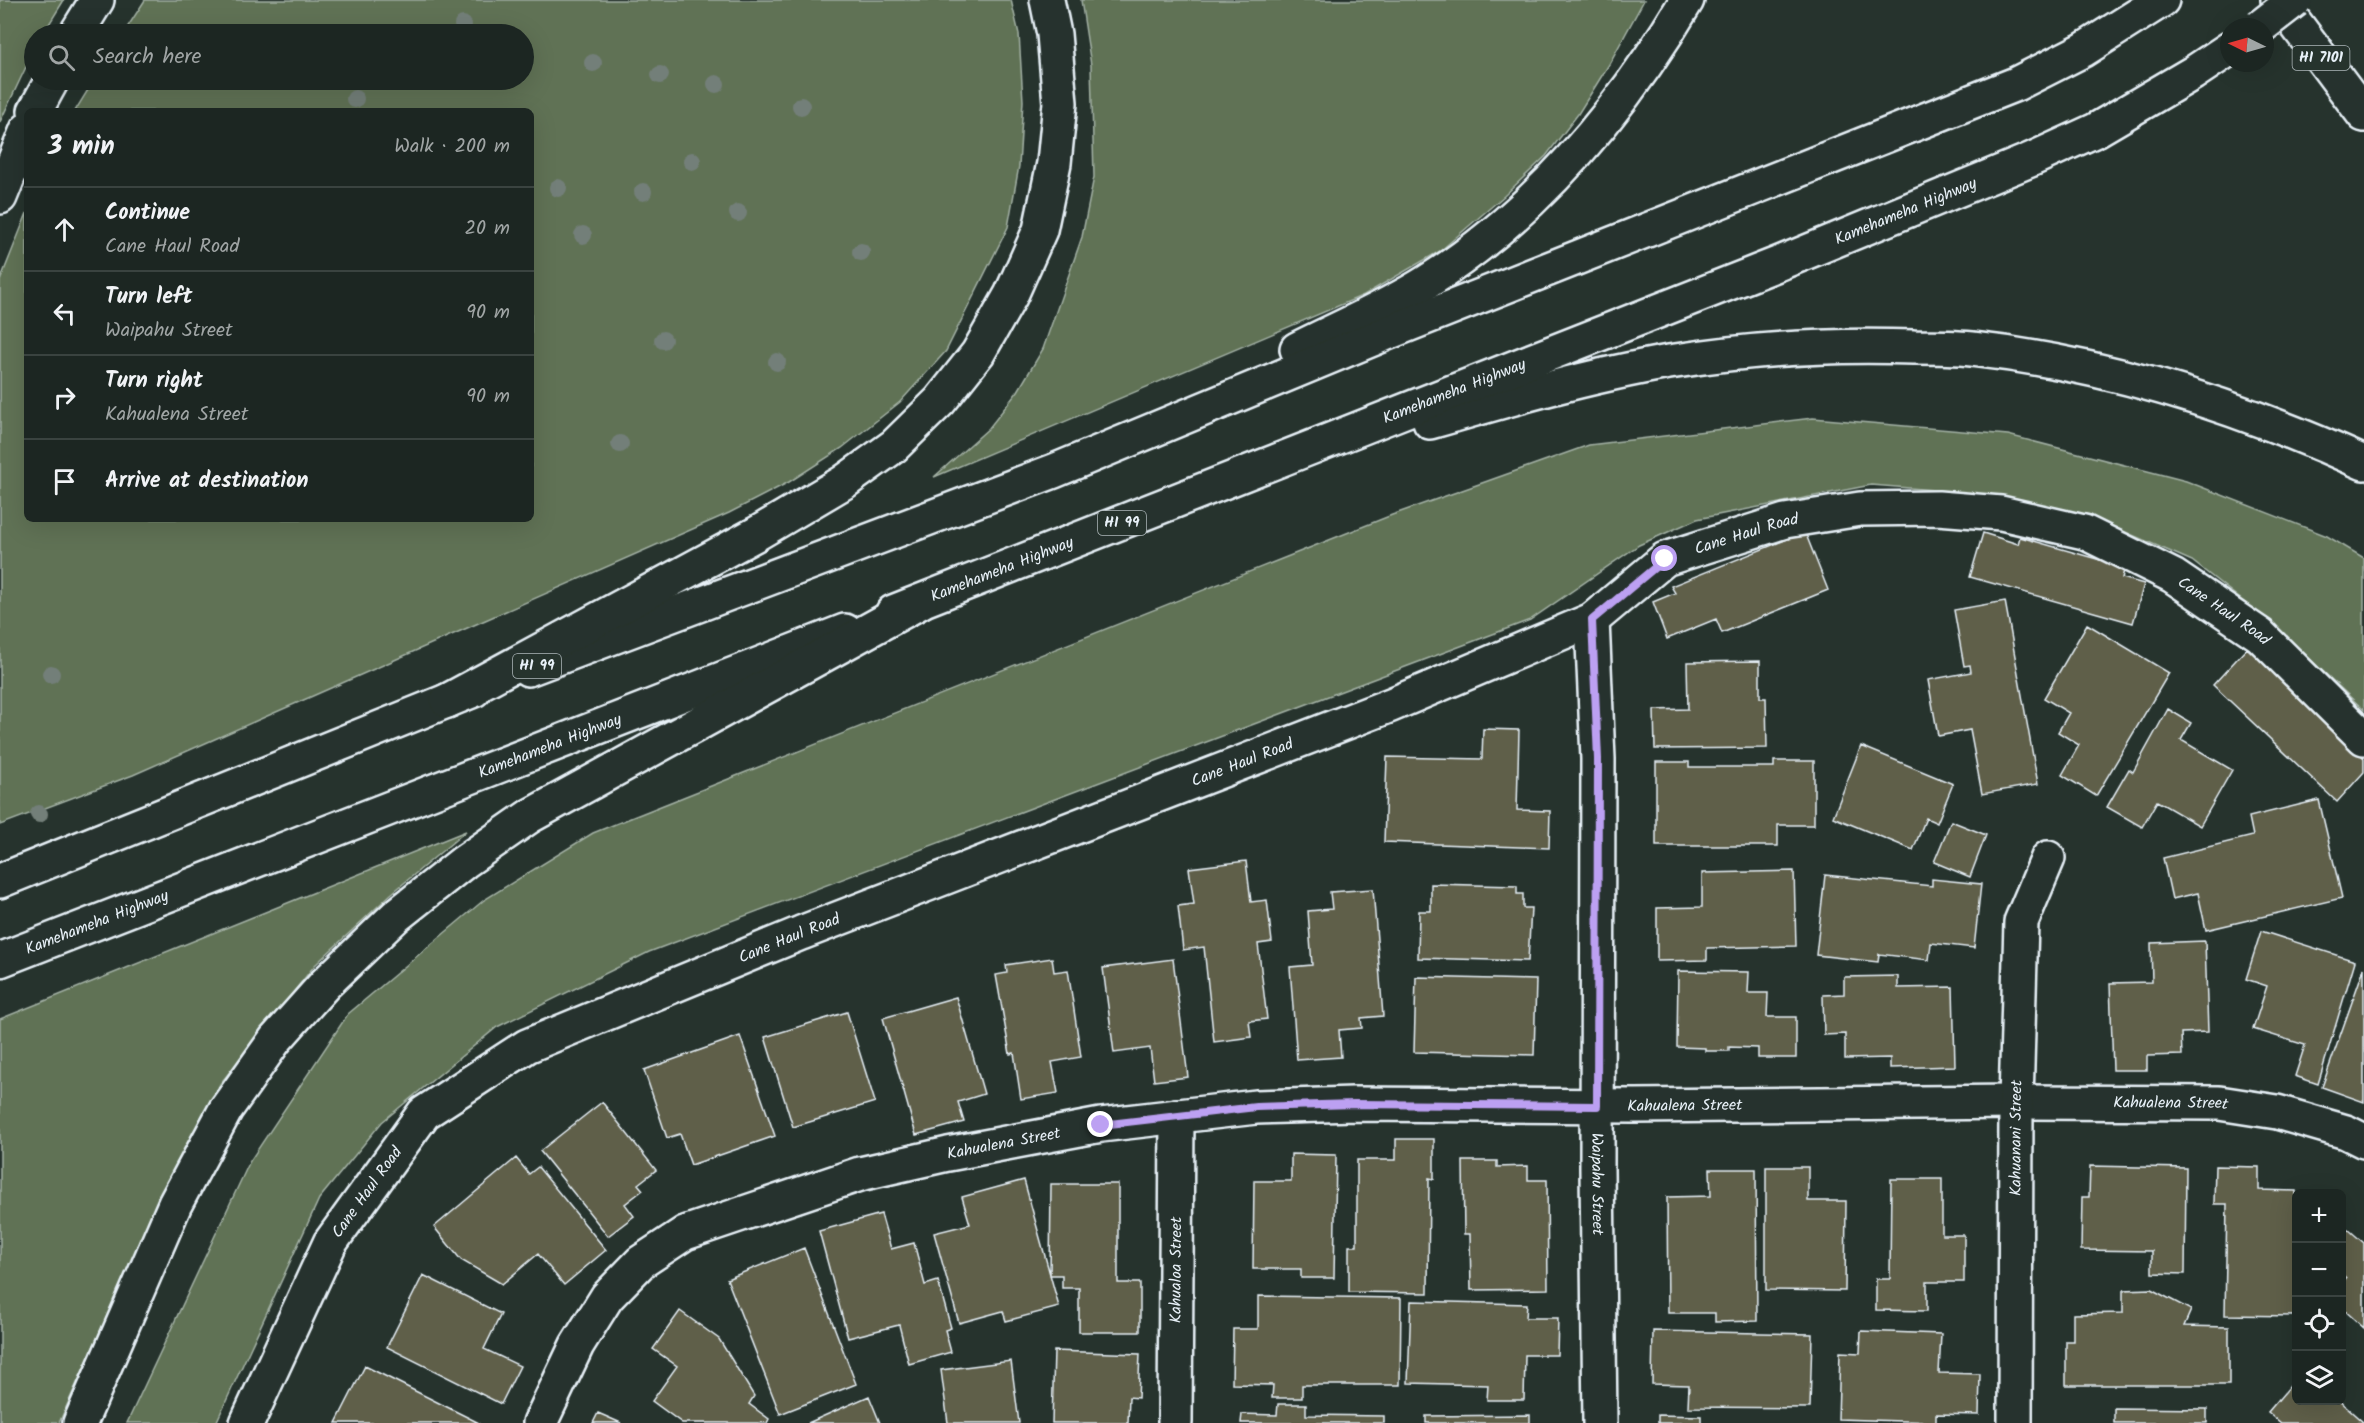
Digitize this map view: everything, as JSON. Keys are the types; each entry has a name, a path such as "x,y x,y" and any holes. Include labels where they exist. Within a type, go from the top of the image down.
{"main road":[{"path":"82,24 97,0"},
{"path":"447,701 756,534 844,482 894,446 940,401 978,353 1011,295 1040,230 1054,163 1060,102 1054,34 1047,0"},
{"name":"HI 99","path":"11,877 447,701 779,573 1054,471 1384,306 1426,282 1476,247 1526,206 1574,156 1621,99 1654,54 1687,0"},
{"name":"HI 7101","path":"2278,0 2364,115"},
{"path":"2272,18 2295,0"},
{"path":"1054,471 1398,329 2016,84 2083,50 2151,7"},
{"name":"Kamehameha Highway","path":"0,960 1250,473 1790,259 2030,160 2096,130 2193,73 2220,54"},
{"path":"37,108 47,90"},
{"path":"0,197 24,137"},
{"path":"1250,473 1551,387 1668,363 1760,350 1870,345 1971,349 2084,366 2178,391 2273,424 2364,463"},
{"name":"Cane Haul Road","path":"247,1423 330,1243 424,1113 526,1046 801,933 1391,705 1592,620 1665,559 1785,521 1860,509 1938,508 2001,513 2084,532 2173,576 2260,635 2364,738"},
{"path":"80,1423 175,1204 226,1109 275,1040 333,977 396,916 464,862 530,816 920,602"},
{"name":"Waipahu Street","path":"1592,620 1598,759 1597,1106 1600,1423"},
{"name":"Kahuanani Street","path":"2015,1423 2016,1102 2021,922 2048,858"},
{"name":"Kahualena Street","path":"540,1423 577,1345 607,1297 641,1262 685,1233 860,1173 1101,1125 1256,1107 1354,1104 1597,1106 2016,1102 2219,1103 2277,1112 2346,1132 2364,1141"},
{"name":"Kahualoa Street","path":"1175,1423 1177,1116"}],"green space":[{"path":"0,0 64,0 49,24 24,24 24,71 0,122"},
{"path":"145,0 1011,0 1019,34 1023,101 1019,166 1008,227 946,351 900,402 842,448 789,482 729,513 133,775 0,825 0,281 24,221 24,522 534,522 534,108 77,108 88,90 534,90 534,24 129,24"},
{"path":"1081,0 1644,0 1608,66 1578,114 1546,156 1440,251 1364,295 934,477 989,428 1018,391 1043,349 1082,237 1094,177 1091,65"},
{"path":"1813,418 2008,435 2186,481 2327,536 2364,558 2364,710 2277,628 2192,561 2100,521 2035,505 1961,492 1871,485 1697,519 1639,545 1530,620 649,952 497,1027 382,1122 319,1199 216,1423 127,1423 250,1161 348,1014 484,900 593,833 1392,515 1589,445"},
{"path":"466,831 391,894 315,965 220,1084 161,1196 59,1423 0,1423 0,1019"}],"building":[{"path":"1805,532 1828,590 1722,633 1716,619 1667,639 1653,602 1675,593 1671,586"},
{"path":"1983,533 2018,544 2020,537 2125,567 2122,578 2144,584 2133,623 1970,577"},
{"path":"2005,601 2038,784 1982,794 1970,730 1938,736 1928,680 1971,672 1970,665 1964,666 1954,610"},
{"path":"2087,624 2169,673 2096,796 2062,775 2079,745 2058,732 2069,713 2044,698"},
{"path":"2247,648 2364,758 2364,772 2337,802 2213,685"},
{"path":"1760,661 1760,698 1766,698 1767,748 1655,749 1654,710 1688,709 1687,662"},
{"path":"2168,709 2191,723 2181,740 2232,770 2200,826 2157,801 2142,827 2107,807 2129,769 2133,772"},
{"path":"1483,729 1519,730 1517,810 1550,811 1549,848 1384,842 1387,757 1482,759"},
{"path":"1861,746 1953,784 1937,823 1926,818 1913,850 1833,817"},
{"path":"1774,761 1814,761 1814,825 1778,825 1778,846 1656,846 1656,762 1689,762 1689,767 1774,767"},
{"path":"2319,800 2342,898 2206,930 2198,893 2172,899 2163,858 2253,836 2249,817"},
{"path":"1951,821 1986,835 1970,877 1934,862"},
{"path":"1246,861 1251,902 1267,900 1272,942 1258,944 1267,1019 1249,1021 1251,1037 1214,1042 1204,947 1183,950 1178,906 1194,904 1189,868"},
{"path":"1794,871 1796,946 1707,948 1707,960 1657,961 1657,908 1702,907 1702,873"},
{"path":"1825,875 1932,886 1932,879 1981,884 1974,948 1931,943 1929,960 1879,954 1878,962 1816,955"},
{"path":"1431,884 1517,886 1517,894 1523,894 1523,908 1531,908 1528,961 1418,958 1419,911 1431,911"},
{"path":"1373,889 1383,1016 1361,1018 1362,1028 1339,1030 1341,1057 1297,1060 1290,967 1312,965 1308,911 1332,909 1330,892"},
{"path":"2261,931 2355,961 2318,1084 2295,1076 2305,1045 2253,1029 2267,986 2246,979"},
{"path":"2205,941 2208,1032 2181,1033 2182,1055 2147,1056 2147,1070 2113,1070 2110,983 2152,982 2151,943"},
{"path":"1052,958 1054,972 1068,970 1081,1057 1052,1062 1058,1093 1021,1099 1014,1053 1010,1054 996,975 1007,973 1006,965"},
{"path":"1173,959 1188,1077 1154,1081 1150,1048 1114,1053 1103,968"},
{"path":"2364,968 2364,1102 2322,1087"},
{"path":"1678,971 1749,972 1748,993 1768,993 1767,1017 1796,1017 1796,1058 1758,1058 1758,1048 1729,1047 1729,1051 1705,1051 1705,1048 1677,1047"},
{"path":"1898,976 1898,988 1953,987 1955,1066 1890,1068 1890,1058 1845,1059 1845,1034 1824,1035 1823,995 1844,994 1844,977"},
{"path":"1416,977 1536,980 1534,1055 1414,1052"},
{"path":"956,997 984,1094 958,1102 964,1122 916,1135 883,1018"},
{"path":"847,1012 875,1102 793,1127 765,1037"},
{"path":"740,1036 775,1136 691,1165 680,1134 667,1138 644,1070"},
{"path":"602,1102 656,1170 638,1184 643,1190 625,1204 634,1216 608,1236 540,1151"},
{"path":"1396,1139 1434,1139 1434,1179 1429,1178 1428,1293 1349,1292 1349,1246 1357,1246 1357,1160 1396,1160"},
{"path":"1291,1154 1336,1155 1334,1278 1301,1278 1301,1269 1253,1269 1254,1181 1291,1181"},
{"path":"516,1158 529,1174 538,1167 606,1250 564,1285 538,1254 502,1284 461,1260 434,1227"},
{"path":"1463,1161 1497,1161 1497,1167 1528,1166 1528,1180 1547,1180 1548,1289 1471,1290 1470,1234 1464,1234"},
{"path":"2090,1166 2186,1168 2185,1274 2152,1273 2152,1251 2081,1250 2082,1197 2089,1197"},
{"path":"2215,1166 2259,1167 2259,1190 2292,1191 2292,1316 2225,1315 2227,1204 2214,1204"},
{"path":"1766,1167 1808,1167 1808,1201 1846,1201 1845,1291 1766,1290"},
{"path":"1710,1169 1756,1169 1757,1321 1715,1322 1715,1313 1668,1313 1667,1197 1711,1196"},
{"path":"1891,1179 1942,1179 1942,1235 1964,1235 1964,1282 1927,1282 1927,1311 1876,1310 1876,1279 1890,1279"},
{"path":"1024,1180 1059,1307 1006,1321 1003,1311 959,1323 934,1233 970,1224 962,1197"},
{"path":"1051,1184 1118,1184 1118,1283 1140,1283 1140,1332 1079,1332 1079,1288 1062,1288 1062,1275 1050,1275"},
{"path":"881,1214 891,1249 914,1243 925,1285 938,1281 951,1328 945,1330 951,1352 909,1364 899,1325 848,1338 819,1231"},
{"path":"2348,1229 2364,1243 2364,1328 2346,1312 2346,1231"},
{"path":"804,1248 856,1384 780,1414 727,1279"},
{"path":"423,1275 501,1314 484,1349 520,1366 501,1404 387,1347"},
{"path":"2151,1289 2191,1310 2184,1326 2229,1327 2229,1385 2066,1385 2066,1341 2073,1341 2073,1314 2123,1313 2123,1290"},
{"path":"1258,1296 1401,1298 1400,1385 1302,1385 1302,1398 1272,1398 1273,1385 1232,1384 1233,1329 1258,1329"},
{"path":"1411,1301 1527,1304 1526,1318 1558,1318 1557,1355 1525,1355 1524,1400 1487,1400 1488,1385 1408,1383"},
{"path":"680,1311 719,1339 754,1396 749,1404 769,1419 767,1423 682,1423 652,1401 677,1366 653,1349"},
{"path":"1653,1331 1812,1334 1810,1408 1688,1407 1689,1385 1652,1384"},
{"path":"1861,1331 1941,1334 1939,1373 1980,1374 1979,1415 1936,1414 1936,1422 1838,1419 1840,1352 1860,1353"},
{"path":"1054,1351 1140,1354 1138,1398 1129,1397 1128,1423 1052,1423"},
{"path":"1011,1361 1019,1423 948,1423 941,1370"},
{"path":"365,1366 479,1423 336,1423"},
{"path":"2292,1384 2292,1405 2344,1405 2364,1423 2281,1423 2268,1412"},
{"path":"869,1396 880,1423 808,1423"},
{"path":"1278,1404 1306,1404 1306,1415 1384,1416 1384,1423 1241,1423 1242,1414 1277,1415"},
{"path":"2114,1408 2207,1409 2207,1423 2114,1423"},
{"path":"598,1413 621,1423 593,1423"},
{"path":"1530,1415 1530,1423 1426,1423 1426,1416"},
{"path":"1658,1415 1701,1416 1701,1423 1658,1423"}],"route":[{"path":"1101,1125 1256,1107 1354,1104 1597,1106 1598,759 1592,620 1665,559"}]}
